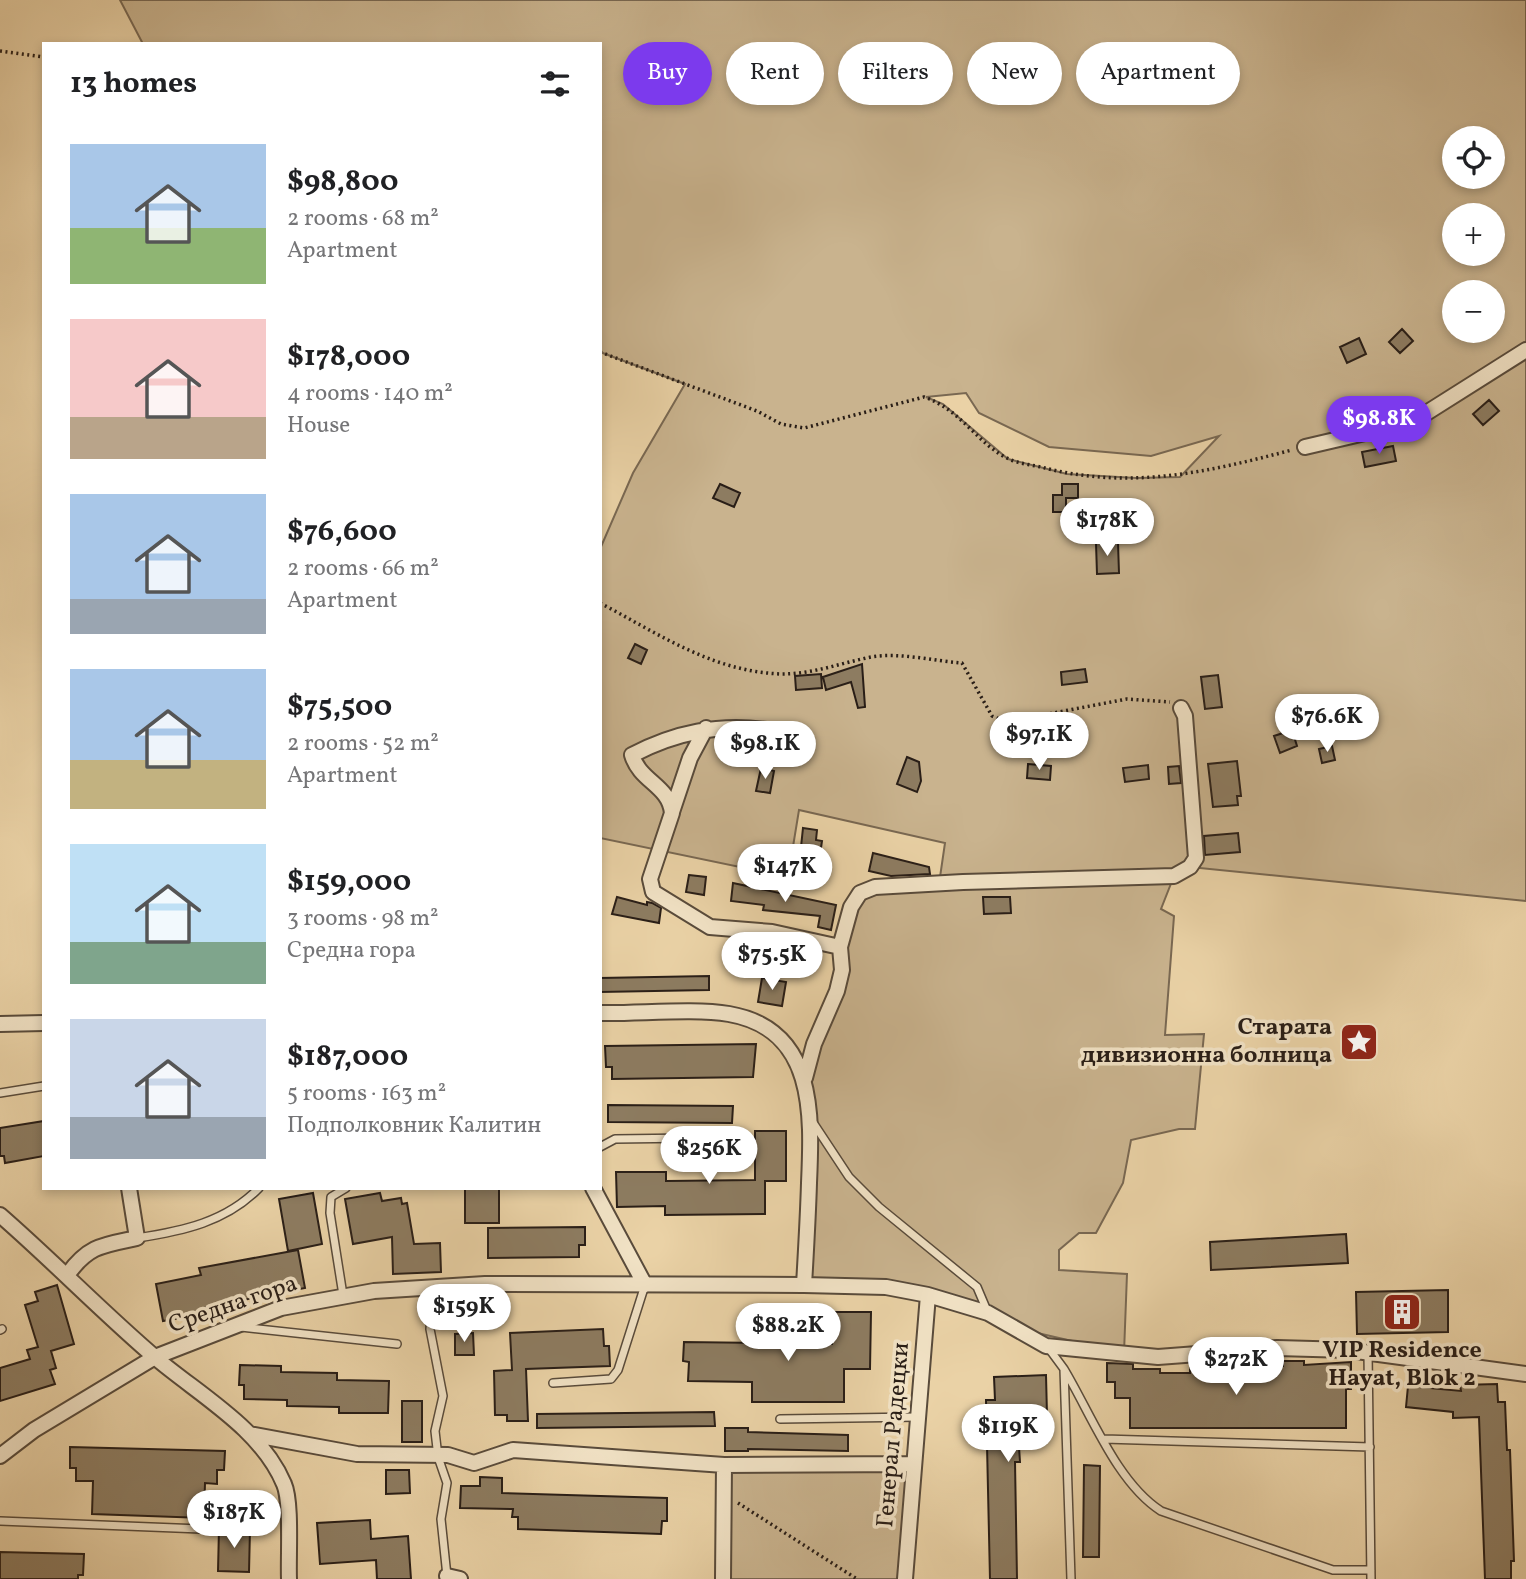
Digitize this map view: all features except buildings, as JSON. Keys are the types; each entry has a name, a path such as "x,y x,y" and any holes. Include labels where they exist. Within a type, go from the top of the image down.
{"street":[{"path":"1305,447 1412,422 1526,350"},
{"path":"805,1078 814,1044 837,990 842,970 840,947 851,906 860,893 875,887 1084,876 1174,876 1190,867 1196,858 1185,716 1181,708"},
{"path":"672,813 666,795 636,770 632,755 706,728 724,726 766,730"},
{"path":"706,728 690,758 650,879 653,892 710,928 772,932 840,947"},
{"path":"602,1013 728,1014 752,1021 773,1032 793,1054 805,1078 812,1121 804,1285"},
{"path":"0,1024 42,1023"},
{"path":"68,1274 81,1257 97,1247 137,1238 129,1190"},
{"path":"594,1190 645,1285"},
{"path":"0,1215 68,1274 155,1357 249,1434 276,1467 286,1488 289,1579"},
{"name":"Средна гора","path":"0,1455 34,1430 155,1357 281,1308 343,1295 433,1287 886,1287 928,1295 988,1314 1046,1346"},
{"name":"Генерал Радецки","path":"905,1579 928,1295"},
{"path":"1046,1346 1158,1357 1277,1348 1368,1352 1526,1374"},
{"path":"249,1434 357,1454 438,1457 448,1455 474,1463 513,1450 724,1465 914,1464"},
{"path":"723,1579 724,1465"}],"lane":[{"path":"0,1093 42,1086"},
{"path":"812,1121 849,1177 879,1207 977,1287 988,1314"},
{"path":"602,1146 615,1139 693,1138"},
{"path":"137,1238 188,1230 241,1207 257,1190"},
{"path":"343,1190 331,1197 331,1205 343,1295"},
{"path":"552,1383 611,1379 618,1370 645,1285"},
{"path":"433,1287 430,1329 443,1396 435,1431 438,1457 447,1483 441,1519 452,1578"},
{"path":"236,1327 397,1344"},
{"path":"1046,1346 1063,1369 1127,1480 1142,1499 1161,1511 1333,1570 1371,1570"},
{"path":"1368,1352 1371,1579"},
{"path":"1063,1369 1071,1579"},
{"path":"780,1419 918,1417"},
{"path":"1104,1439 1370,1447"},
{"path":"0,1521 201,1529"}],"path":[{"path":"0,51 42,57"},
{"path":"602,353 757,411 781,424 804,428 924,397 943,404 1008,459 1067,474 1136,478 1180,477 1305,447"},
{"path":"602,604 664,640 722,665 782,674 837,667 872,657 962,663 992,716 1006,722 1127,699 1166,700 1181,708"},
{"path":"723,1492 857,1579"}],"shaded area":[{"path":"120,0 1526,0 1526,901 1190,867 1174,876 1161,909 1174,916 1165,1035 1204,1034 1195,1129 1179,1129 1131,1140 1123,1183 1096,1233 1079,1233 1059,1250 1059,1270 1127,1274 1124,1353 1011,1327 928,1295 804,1285 805,1078 837,991 840,947 860,893 939,884 945,843 799,810 788,877 602,838 602,544 633,473 685,384 602,353 602,42 142,42","holes":["966,393 979,413 1049,447 1151,456 1219,436 1180,477 1136,478 1067,474 1008,459 943,404 926,397"]},
{"path":"914,1464 905,1579 723,1579 724,1465"}],"place":[{"name":"Старата дивизионна болница","path":"1359,1042"},
{"name":"VIP Residence Hayat, Blok 2","path":"1402,1312"}]}
